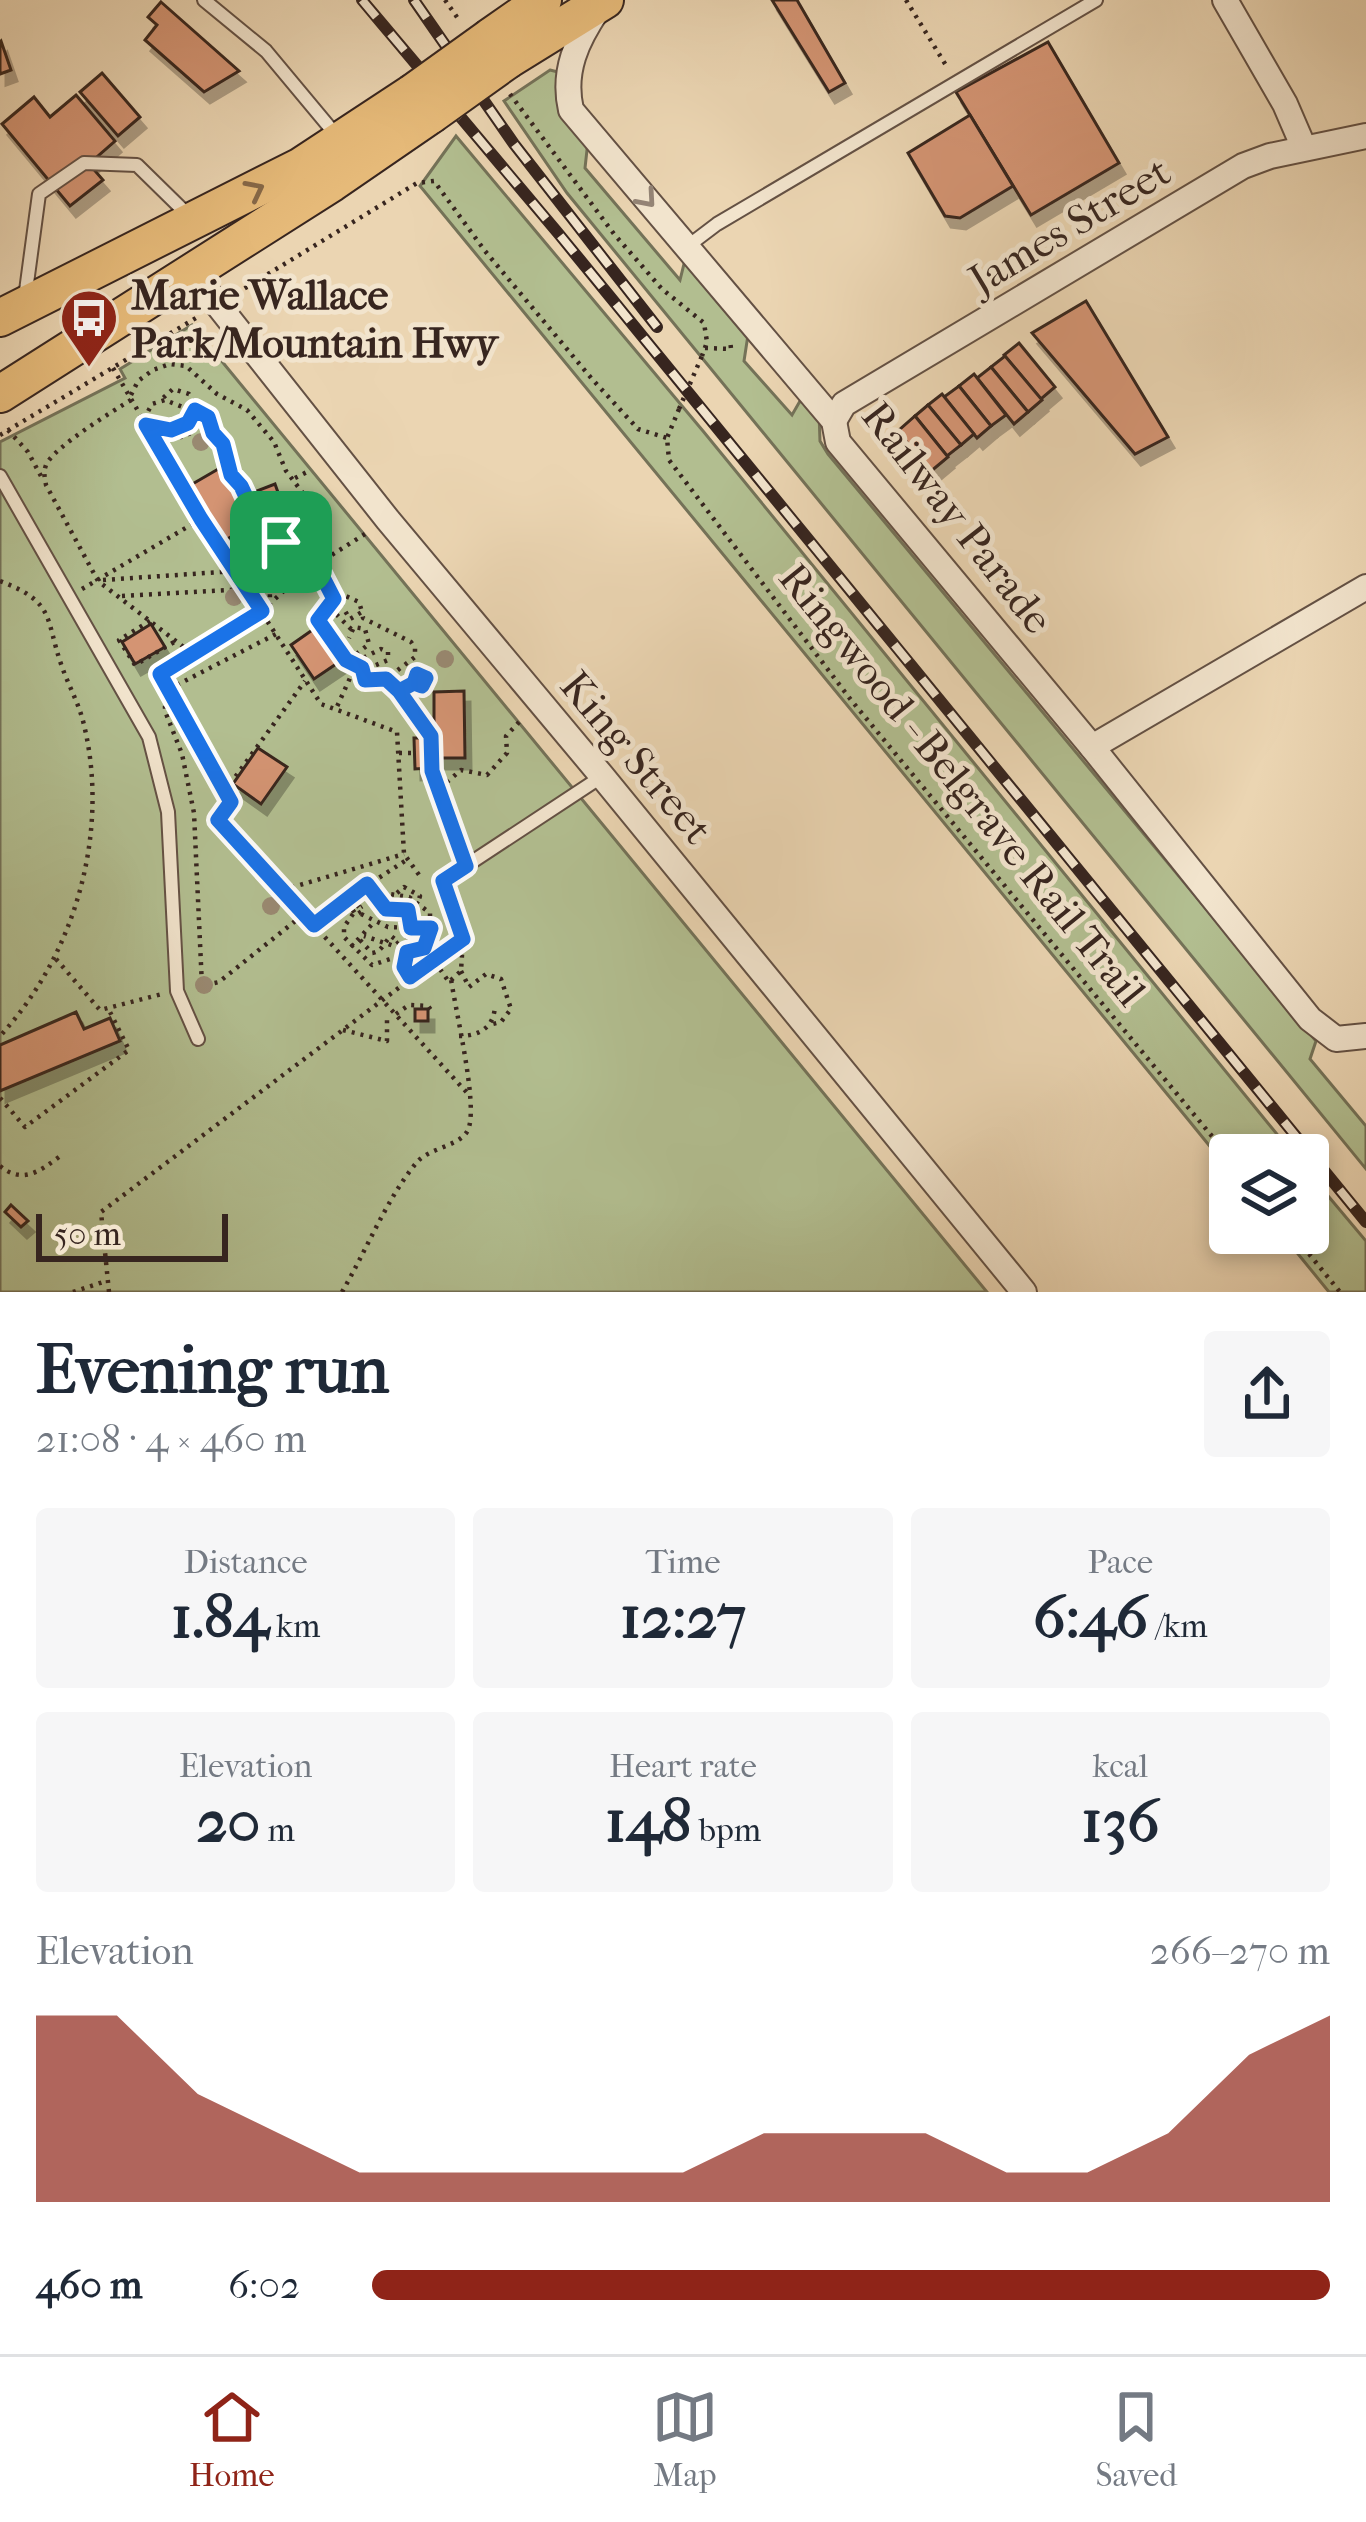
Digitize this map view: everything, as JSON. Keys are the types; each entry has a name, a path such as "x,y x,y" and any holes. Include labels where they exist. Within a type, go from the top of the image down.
{"main road":[{"path":"494,56 543,0"},
{"path":"4,412 191,271 332,183 422,104 494,56 604,1"},
{"path":"8,317 301,166 340,141 422,104"},
{"path":"8,317 176,252 191,271"}],"street":[{"path":"1225,0 1285,104 1304,148"},
{"name":"Railway Parade","path":"604,1 573,54 568,80 572,110 834,422 838,442 1310,1019 1336,1039 1366,1036"},
{"name":"James Street","path":"834,422 844,404 1187,197 1256,160 1366,136"},
{"name":"King Street","path":"191,271 388,520 1024,1292"},
{"path":"1092,747 1366,587"}],"lane":[{"path":"204,0 266,51 340,141"},
{"path":"688,246 717,224 1096,0"},
{"path":"8,317 39,194 84,164 137,165 193,221"},
{"path":"2,481 140,720 164,787 171,836 177,991 198,1039"},
{"path":"443,881 602,776"}],"path":[{"path":"434,181 485,251 592,379 638,429 668,438 705,348 704,323 662,289 614,234 494,56 445,0"},
{"path":"906,0 956,82"},
{"path":"705,348 731,349 730,332"},
{"path":"46,485 48,461 131,398 138,381 170,364 186,366 217,394 247,410 274,442 286,471 316,510 306,527 268,544"},
{"path":"112,366 201,519 321,704 396,730 406,856 429,889 418,892 404,887 376,897 358,911 344,931 351,947 368,963 378,966 424,948 430,913 397,893"},
{"path":"145,423 149,406 173,389 182,389 192,398 195,410 188,423 171,430"},
{"path":"162,400 208,417 223,444 231,475 241,486 268,544 270,604"},
{"path":"4,412 98,580 190,652"},
{"path":"145,423 171,430 177,437 193,430 188,423"},
{"name":"Ringwood - Belgrave Rail Trail","path":"668,438 669,460 851,700 1209,1134"},
{"path":"294,478 311,470"},
{"path":"46,610 201,519"},
{"path":"388,520 303,572 262,611 160,674 231,802 218,820 470,1096"},
{"path":"281,542 303,572"},
{"path":"316,564 350,620 362,612"},
{"path":"98,580 236,571"},
{"path":"0,581 46,610 88,746 91,830 79,891 61,942 0,1036"},
{"path":"329,589 359,602 363,618 414,644 415,657 390,676 369,673 374,665 388,660 388,652 381,649 362,661 354,656 369,643 363,627 350,634 330,608"},
{"path":"118,596 248,590"},
{"path":"334,599 318,620 355,668"},
{"path":"150,621 119,640 134,665 176,641"},
{"path":"168,689 276,634"},
{"path":"370,658 374,665"},
{"path":"355,668 362,668 365,680 386,679 399,691"},
{"path":"335,711 355,668"},
{"path":"390,676 431,736 432,771 466,866"},
{"path":"226,791 305,681"},
{"path":"399,691 414,683"},
{"path":"440,788 464,769 479,775 490,773 507,753 506,736 521,721"},
{"path":"398,753 412,753"},
{"path":"283,890 406,856"},
{"path":"314,925 406,856"},
{"path":"443,881 460,930 461,971 469,987 486,974 501,979 511,1009 501,1022 475,1035 459,1036"},
{"path":"367,884 389,911 408,910 411,928 404,967 410,977"},
{"path":"418,892 418,902"},
{"path":"358,911 384,926 460,930"},
{"path":"351,947 375,921"},
{"path":"362,938 385,943 378,952 368,950"},
{"path":"362,938 368,950"},
{"path":"368,950 375,940"},
{"path":"109,1292 100,1213 460,941"},
{"path":"342,1292 418,1160 465,1136 470,1127 470,1096 451,980 434,960"},
{"path":"451,980 461,971"},
{"path":"396,1014 416,1004 428,1006 434,1014"},
{"path":"489,1025 495,1006"},
{"path":"0,1098 25,1127 129,1050 108,1008"},
{"path":"341,1029 387,1041 387,1021"},
{"path":"0,1166 24,1176 59,1157"},
{"path":"1309,1254 1340,1292"},
{"path":"73,1292 106,1281"}],"green space":[{"path":"550,70 558,72 588,141 585,168 680,280 685,260 748,335 744,361 792,415 800,401 819,412 820,441 828,454 1316,1041 1310,1059 1366,1126 1366,1169 567,193 504,101"},
{"path":"456,136 1277,1134 1209,1134 1209,1145 420,186"},
{"path":"192,325 987,1292 0,1292 0,442 125,378 120,369"},
{"path":"1329,1197 1366,1241 1366,1292 1329,1292 1298,1254 1329,1254"}],"building":[{"path":"772,0 797,0 845,83 829,92"},
{"path":"161,2 239,71 204,92 145,40 157,25 148,17"},
{"path":"0,42 11,70 0,74"},
{"path":"1048,42 1119,163 1031,215 956,92"},
{"path":"102,73 140,117 118,136 80,92"},
{"path":"76,95 115,141 89,164 103,180 70,206 2,124 34,97 50,117"},
{"path":"970,115 1013,186 960,218 945,216 908,153"},
{"path":"1086,301 1168,437 1135,454 1032,333"},
{"path":"1019,343 1055,387 1041,399 1004,355"},
{"path":"1005,356 1042,400 1028,412 991,367"},
{"path":"991,367 1028,412 1014,424 977,378"},
{"path":"974,374 1006,415 991,426 959,386"},
{"path":"959,386 991,426 977,438 944,397"},
{"path":"942,394 974,434 961,445 928,405"},
{"path":"928,405 961,445 947,456 915,416"},
{"path":"915,416 948,457 930,472 898,431"},
{"path":"220,468 253,524 222,542 189,486"},
{"path":"275,484 280,498 259,505 254,492"},
{"path":"151,624 165,647 135,664 122,642"},
{"path":"318,626 342,660 314,679 291,645"},
{"path":"464,691 465,758 434,758 434,692"},
{"path":"414,738 428,738 429,768 415,769"},
{"path":"258,748 287,767 261,804 233,784"},
{"path":"415,1009 428,1009 428,1021 415,1021"},
{"path":"76,1012 84,1029 110,1018 120,1041 0,1091 0,1045"},
{"path":"11,1205 28,1221 21,1227 5,1212"}],"railway":[{"path":"362,0 1366,1222"},
{"path":"414,0 514,144 657,327"}],"place":[{"name":"Marie Wallace Park/Mountain Hwy","path":"89,369"}],"route":[{"path":"281,542 268,544 241,486 231,475 225,449 208,417 195,410 188,423 178,428 146,425 262,611 160,674 231,802 218,820 314,925 367,884 386,909 408,910 411,928 431,928 424,948 407,952 404,967 410,977 463,939 443,881 466,866 432,771 431,736 399,691 414,683 422,686 426,678 417,674 414,683 399,691 386,679 365,680 362,668 346,660 318,620 334,599 316,564 303,572 281,542"}]}
